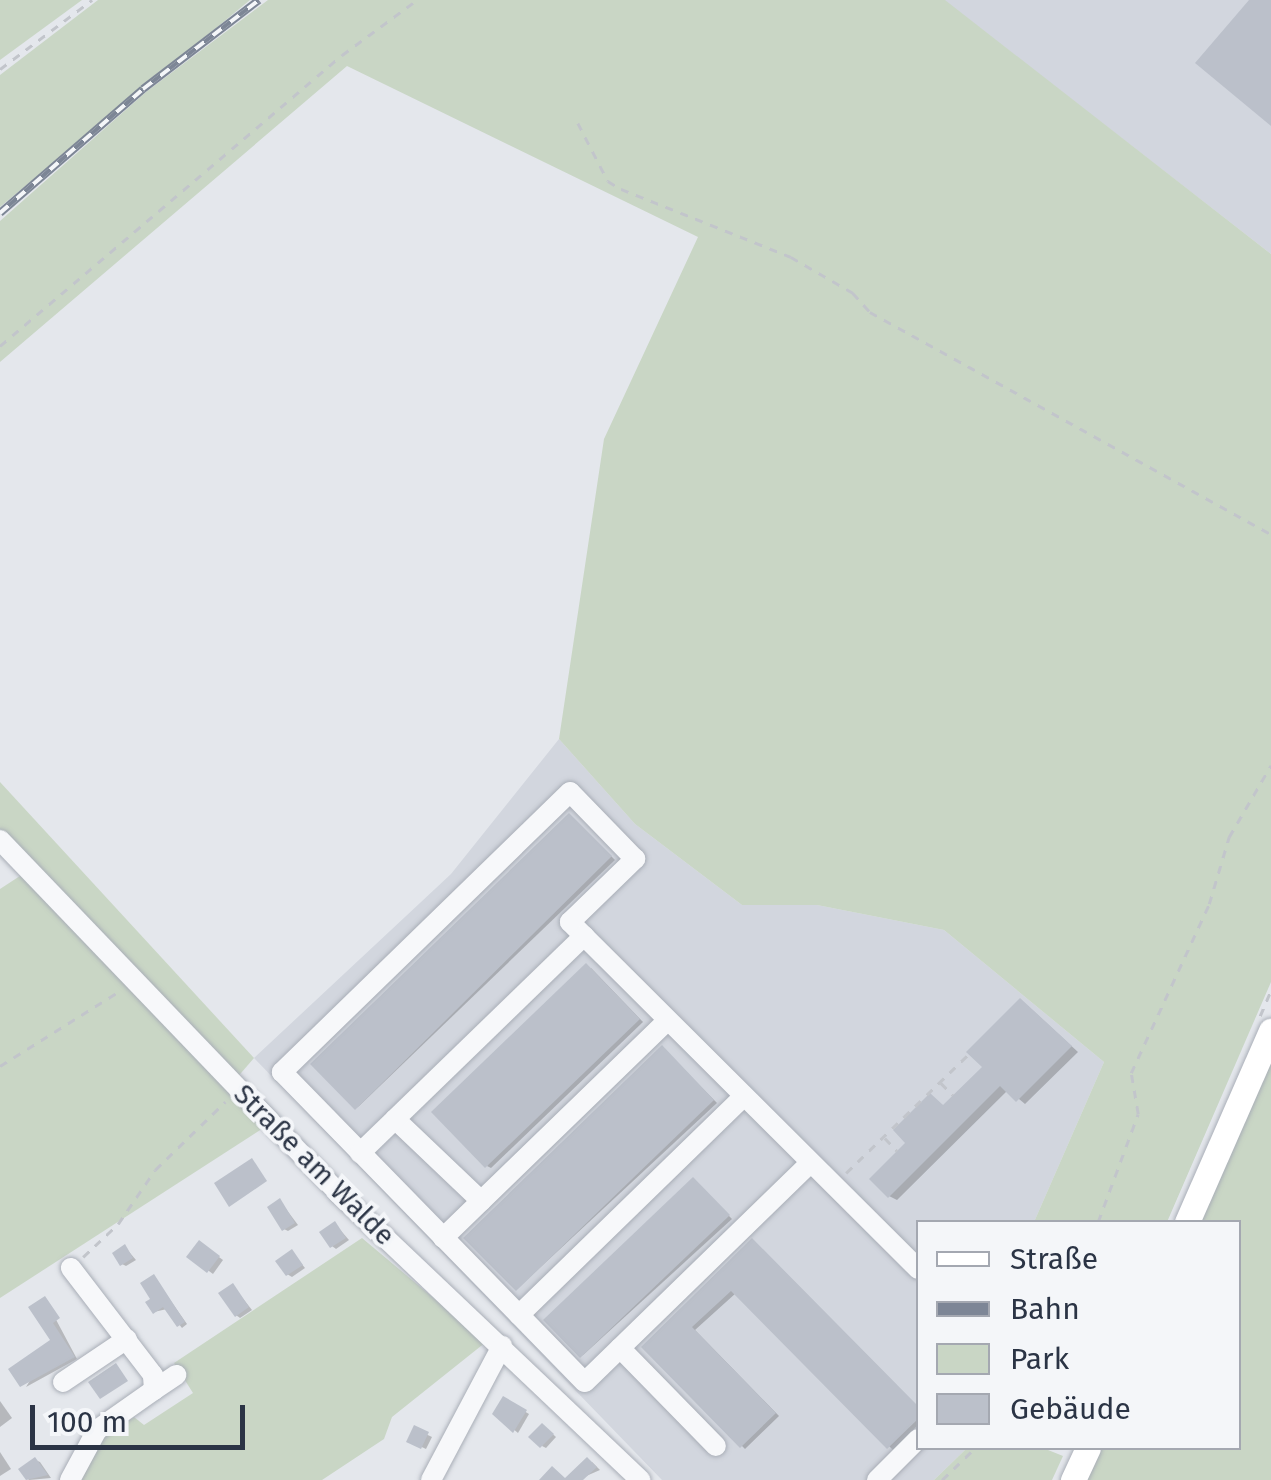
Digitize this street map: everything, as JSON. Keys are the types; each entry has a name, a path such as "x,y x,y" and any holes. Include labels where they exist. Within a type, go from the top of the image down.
{"main road":[{"path":"1188,1220 1271,1031"},
{"path":"1073,1480 1087,1450"}],"street":[{"path":"808,1165 585,1382 282,1072 570,792 635,859 570,922 831,1188 916,1267"},
{"name":"Straße am Walde","path":"0,840 338,1193 640,1480"},
{"path":"0,876 18,861"},
{"path":"360,1153 584,936"},
{"path":"444,1238 667,1020"},
{"path":"519,1315 742,1098"},
{"path":"395,1118 481,1201"},
{"path":"71,1268 153,1376 154,1390"},
{"path":"63,1382 127,1339"},
{"path":"431,1480 502,1346"},
{"path":"620,1348 716,1446"},
{"path":"70,1480 96,1430 176,1375"},
{"path":"877,1480 916,1441"}],"path":[{"path":"0,69 92,0"},
{"path":"0,346 342,55 417,0"},
{"path":"578,123 608,181 620,190 792,257 853,293 870,312 1271,534"},
{"path":"1099,1220 1138,1114 1131,1073 1209,904 1229,837 1271,766"},
{"path":"0,1066 135,980"},
{"path":"831,1188 969,1054"},
{"path":"940,1082 953,1095"},
{"path":"71,1268 118,1224 155,1170 239,1090"},
{"path":"884,1137 897,1151"},
{"path":"942,1480 973,1450"}],"shaded area":[{"path":"944,0 1271,0 1271,254"},
{"path":"559,739 635,824 742,905 817,905 944,930 1104,1062 1035,1220 916,1220 916,1450 965,1450 934,1480 662,1480 254,1058 451,874"}],"green space":[{"path":"0,0 82,0 0,60"},
{"path":"98,0 250,0 0,207 0,75"},
{"path":"268,0 945,0 1271,254 1271,982 1168,1220 1035,1220 1104,1062 944,930 817,905 742,905 635,824 559,739 604,439 698,237 347,66 0,362 0,221 146,92"},
{"path":"0,782 254,1058 235,1080 0,829"},
{"path":"23,874 265,1127 0,1298 0,889"},
{"path":"1271,1048 1271,1480 1086,1480 1100,1450 1241,1450 1241,1220 1195,1220"},
{"path":"362,1238 486,1342 392,1417 384,1439 322,1480 79,1480 97,1441 134,1417 144,1425 193,1393 174,1363"},
{"path":"965,1450 1048,1450 1063,1456 1052,1480 934,1480"}],"building":[{"path":"1249,0 1271,0 1271,126 1195,63"},
{"path":"569,813 612,856 355,1110 310,1064"},
{"path":"586,963 640,1019 485,1168 431,1112"},
{"path":"1020,998 1072,1046 1016,1102 1000,1086 888,1198 869,1179 905,1143 893,1130 930,1093 943,1105 982,1067 966,1052"},
{"path":"662,1045 714,1100 516,1291 463,1238"},
{"path":"252,1158 267,1181 229,1207 214,1183"},
{"path":"693,1177 730,1215 580,1358 543,1320"},
{"path":"280,1198 295,1223 282,1231 267,1207"},
{"path":"335,1221 346,1238 330,1248 319,1232"},
{"path":"752,1238 916,1404 916,1421 887,1449 731,1291 692,1327 776,1413 740,1448 641,1347"},
{"path":"199,1240 220,1256 207,1273 186,1257"},
{"path":"125,1244 133,1258 120,1266 112,1253"},
{"path":"292,1249 303,1265 286,1276 275,1261"},
{"path":"154,1274 185,1322 177,1327 163,1307 153,1314 145,1302 150,1299 140,1283"},
{"path":"233,1283 249,1307 235,1317 218,1293"},
{"path":"45,1296 60,1318 53,1323 75,1357 20,1387 8,1369 50,1340 28,1307"},
{"path":"116,1363 128,1381 100,1399 88,1382"},
{"path":"503,1396 527,1410 513,1433 492,1414"},
{"path":"542,1423 554,1434 540,1448 528,1437"},
{"path":"414,1425 429,1432 421,1449 406,1442"},
{"path":"35,1457 48,1475 26,1480 18,1469"},
{"path":"587,1457 597,1467 583,1480 539,1480 552,1466 565,1478"}],"railway":[{"path":"0,213 143,89 259,0"}]}
